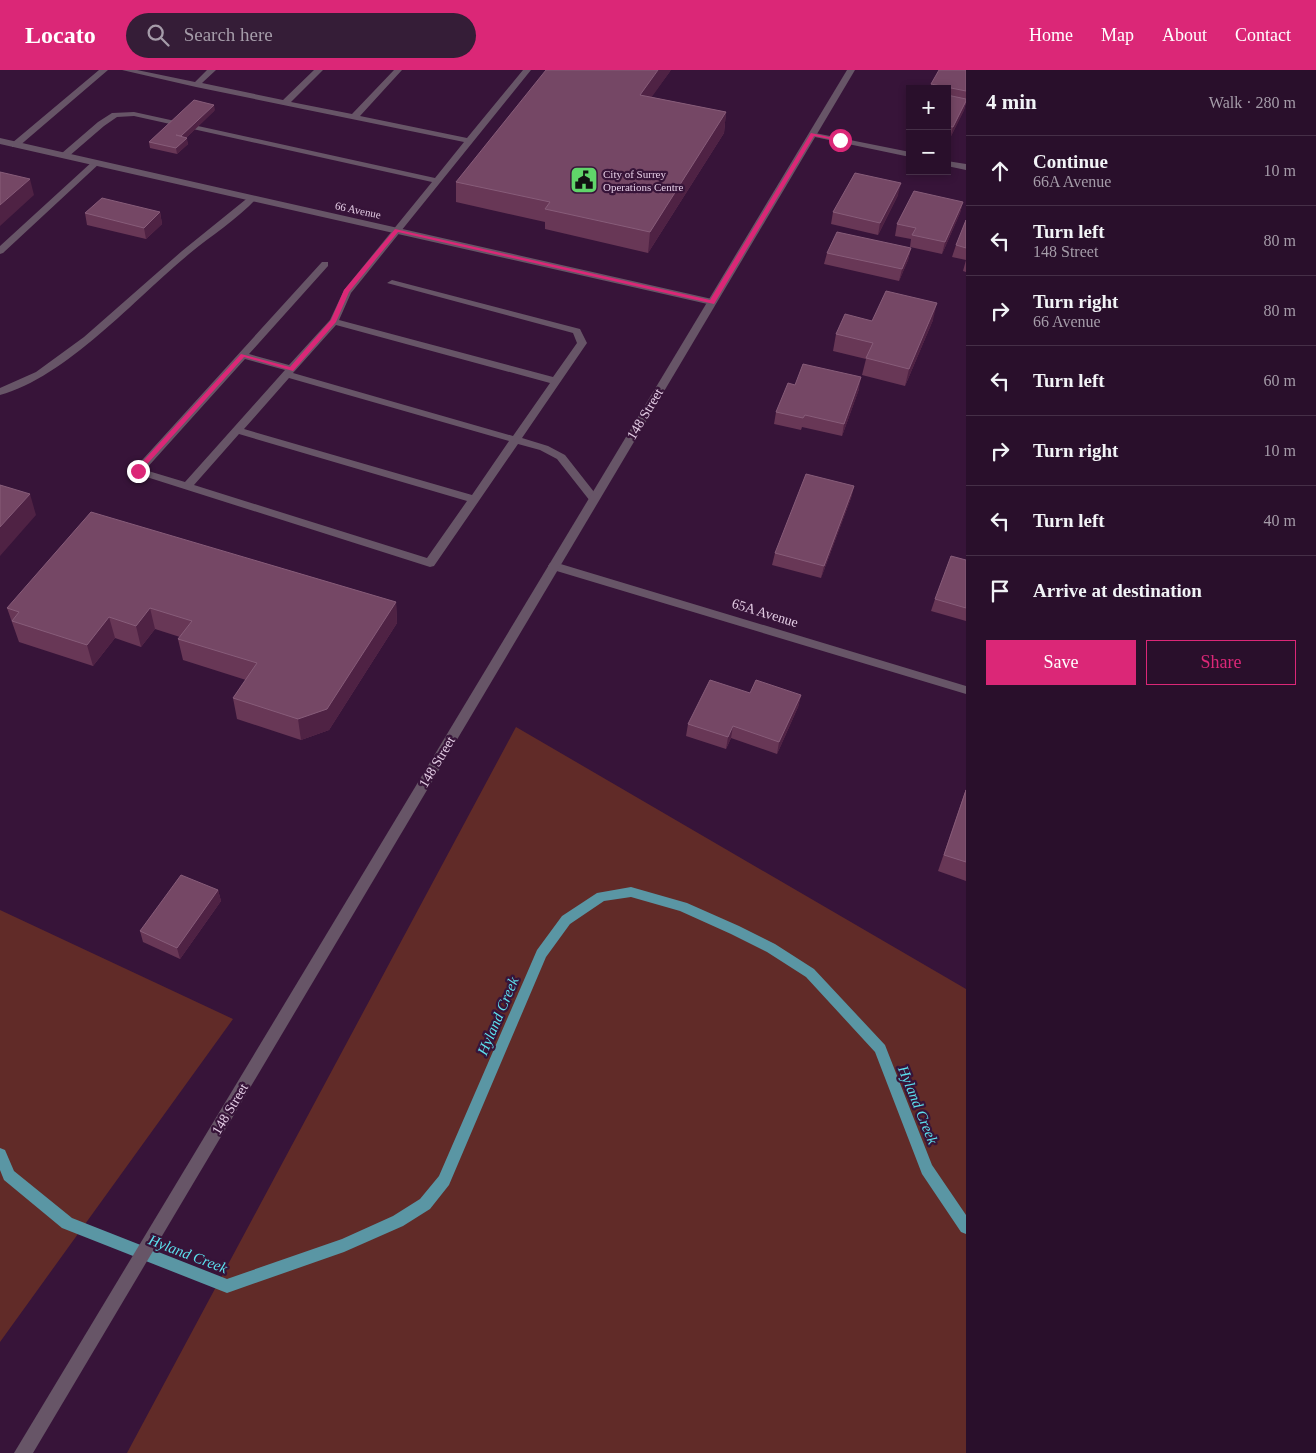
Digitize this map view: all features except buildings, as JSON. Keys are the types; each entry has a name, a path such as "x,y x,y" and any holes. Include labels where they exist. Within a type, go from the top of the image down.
{"street":[{"path":"15,145 104,70"},
{"path":"126,70 470,141"},
{"path":"196,84 212,70"},
{"path":"285,103 319,70"},
{"path":"354,117 398,70"},
{"path":"187,486 334,320 346,292 527,70"},
{"name":"148 Street","path":"23,1453 851,70"},
{"path":"65,155 114,115 134,114 438,181"},
{"path":"813,134 906,154"},
{"name":"66 Avenue","path":"0,141 712,302"},
{"path":"0,251 96,163"},
{"path":"951,164 966,167"},
{"path":"0,392 40,374 87,339 184,253 253,198"},
{"path":"325,264 138,471 430,562 582,343 577,331 392,283"},
{"path":"334,320 555,381"},
{"path":"243,355 289,371 544,448 561,457 594,499"},
{"path":"237,430 474,500"},
{"name":"65A Avenue","path":"554,566 966,690"}],"shaded area":[{"path":"516,727 966,989 966,1453 127,1453"},
{"path":"0,910 233,1019 0,1342"}],"waterway":[{"name":"Hyland Creek","path":"0,1154 9,1175 67,1223 227,1286 344,1245 398,1221 425,1204 444,1180 541,954 566,920 601,897 631,892 683,907 735,930 771,948 810,973 880,1049 927,1169 966,1227"}],"place":[{"name":"City of Surrey Operations Centre","path":"584,180"}],"route":[{"path":"138,471 243,355 291,369 334,320 346,292 397,230 712,302 813,134 840,140"}]}
